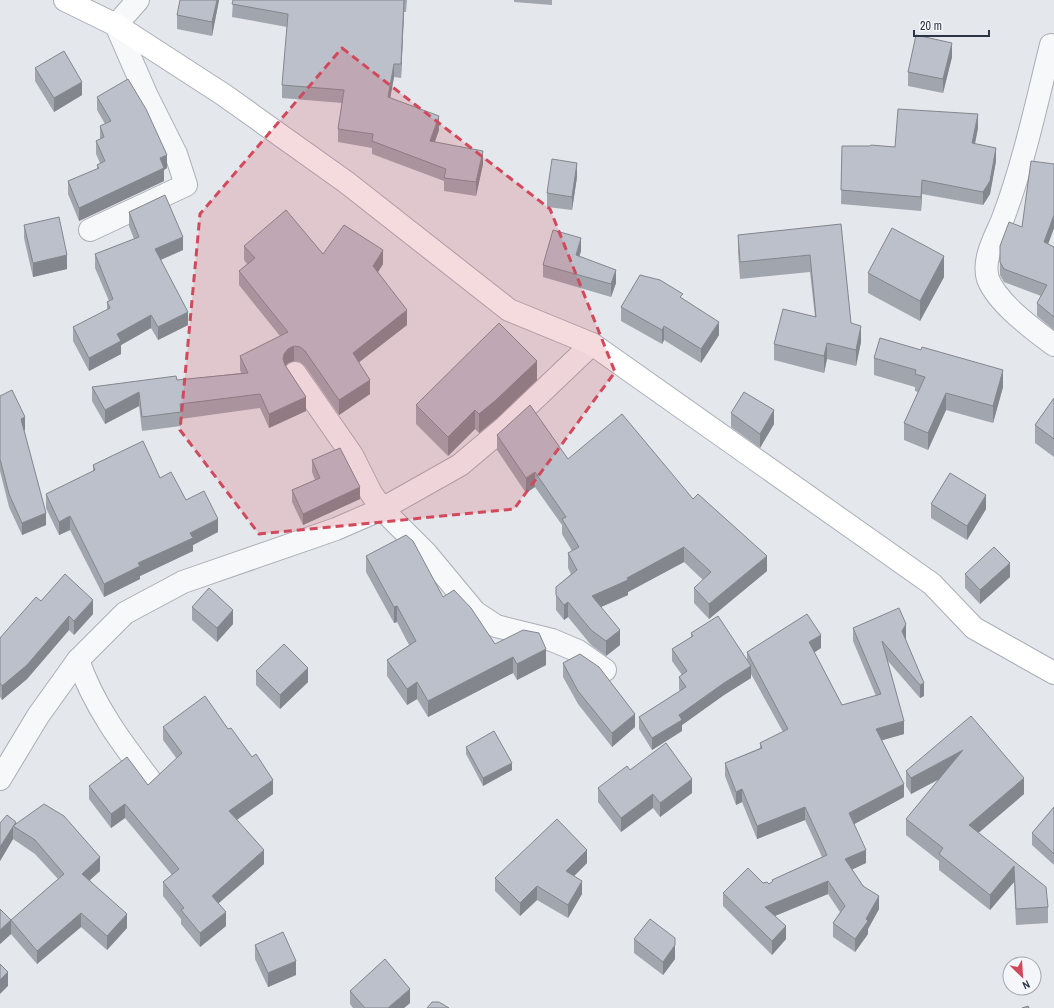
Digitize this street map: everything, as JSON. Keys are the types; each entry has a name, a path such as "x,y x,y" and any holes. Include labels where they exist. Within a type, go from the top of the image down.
{"main road":[{"path":"64,0 116,25 224,95 346,182 509,310 592,344 932,584 974,628 1054,673"}],"street":[{"path":"90,230 186,185 176,154 146,94 116,25 138,0"},
{"path":"1051,45 1018,180 988,257 988,277 995,292 1033,329 1054,345"},
{"path":"0,780 38,716 78,660 125,614 183,582 336,529 382,509 460,465 504,428 592,344"},
{"path":"295,373 352,455 371,493 382,509 426,553 475,612 496,626 552,640 578,651 605,670"},
{"path":"78,660 87,685 108,724 150,780"}],"highlighted area":[{"path":"342,48 550,209 615,372 514,509 259,534 180,430 200,214"}],"building":[{"path":"180,0 217,0 212,22 177,15"},
{"path":"233,0 404,0 401,64 394,64 388,97 439,116 430,141 483,151 476,182 444,178 446,169 372,141 373,134 338,129 344,90 282,85 288,14 232,4"},
{"path":"916,35 952,43 943,79 908,72"},
{"path":"64,51 82,82 54,98 35,68"},
{"path":"128,79 146,109 167,155 160,158 164,168 79,208 68,181 99,168 97,165 105,161 96,141 104,137 100,126 111,121 97,97"},
{"path":"898,109 978,114 972,143 996,148 990,181 983,192 922,180 921,197 841,190 842,146 871,145 895,147"},
{"path":"552,159 577,163 572,197 547,193"},
{"path":"1031,161 1054,164 1054,215 1044,242 1054,247 1054,317 1037,303 1047,285 1004,269 1000,262 1000,246 1009,222 1022,227"},
{"path":"165,195 183,237 155,249 188,312 158,327 151,315 117,334 121,341 89,358 73,327 110,308 107,302 113,299 95,254 139,237 129,212"},
{"path":"286,210 323,254 344,225 383,250 373,266 407,310 353,353 370,380 339,400 305,351 300,347 294,346 288,349 284,354 283,359 285,365 306,397 269,414 260,394 180,404 181,412 142,417 139,392 105,410 92,387 176,376 177,380 248,373 240,356 288,332 239,271 255,258 244,246"},
{"path":"59,217 67,255 33,263 24,225"},
{"path":"841,224 851,323 861,326 856,350 827,343 824,356 774,344 783,309 816,317 810,255 740,262 738,235"},
{"path":"892,228 944,256 920,301 868,273"},
{"path":"553,230 581,238 576,255 616,270 611,284 543,265"},
{"path":"640,275 660,280 683,294 680,297 719,322 701,349 664,326 662,330 621,307"},
{"path":"499,323 537,361 496,400 479,414 475,410 448,437 416,405"},
{"path":"880,338 921,350 922,347 1003,370 993,406 946,393 928,433 904,423 925,377 915,374 916,370 874,358"},
{"path":"12,390 25,417 21,419 46,513 22,523 9,494 0,459 0,396"},
{"path":"744,392 774,410 760,434 731,413"},
{"path":"1054,398 1054,439 1035,425"},
{"path":"530,405 568,459 622,414 693,499 698,494 767,556 709,604 694,588 711,572 684,547 627,578 628,580 592,596 620,630 606,641 591,630 568,602 564,605 556,595 556,587 577,570 568,553 579,547 562,519 566,517 535,472 526,478 497,435"},
{"path":"143,441 160,478 171,472 186,500 204,491 218,519 190,533 193,538 138,563 140,566 104,584 70,516 59,522 46,494 95,470 93,465"},
{"path":"340,448 360,487 303,514 292,490 320,478 312,460"},
{"path":"950,473 986,495 967,526 931,504"},
{"path":"406,535 413,541 443,597 454,590 471,608 495,644 523,630 539,633 546,649 517,664 513,657 428,701 417,682 407,689 387,660 416,641 397,606 394,607 366,556"},
{"path":"994,547 1010,563 980,590 965,574"},
{"path":"65,574 93,600 74,621 69,616 27,665 2,686 0,683 0,638 36,597 41,601"},
{"path":"209,588 233,610 217,628 192,607"},
{"path":"899,608 906,624 902,631 924,683 920,685 882,641 904,721 876,729 904,784 849,813 866,850 845,859 863,886 879,896 866,919 868,921 855,939 833,923 845,906 828,881 765,907 786,926 772,941 723,893 748,868 763,883 767,882 769,884 773,881 772,880 827,855 805,807 757,826 742,789 736,792 725,763 762,748 760,743 788,729 747,652 807,614 821,635 809,642 842,705 881,694 853,628"},
{"path":"718,616 751,666 679,715 682,720 652,738 639,717 686,687 679,677 687,671 672,649 693,636 691,633"},
{"path":"284,644 308,668 280,695 256,671"},
{"path":"580,654 599,667 635,714 612,733 578,691 563,663"},
{"path":"205,696 228,729 231,728 252,757 256,754 273,780 229,811 264,850 212,896 226,912 200,933 181,910 184,908 163,882 179,869 125,804 111,814 89,786 127,757 148,785 182,753 163,727"},
{"path":"971,716 1024,778 969,825 1046,887 1048,907 1016,909 1014,866 990,895 939,854 943,848 906,819 963,750 911,778 906,771"},
{"path":"494,731 512,763 483,778 466,747"},
{"path":"666,743 692,779 660,803 653,794 621,818 598,788 627,766 630,770"},
{"path":"44,804 64,816 100,857 82,874 127,914 107,936 81,913 37,951 11,920 64,874 35,840 13,826"},
{"path":"1054,807 1054,854 1032,833"},
{"path":"7,815 16,822 0,847 0,823"},
{"path":"557,819 587,850 566,871 582,881 568,905 537,886 520,903 495,878"},
{"path":"0,909 11,920 0,930"},
{"path":"650,919 675,938 675,945 663,962 634,939"},
{"path":"283,932 296,961 268,973 255,945"},
{"path":"385,959 410,989 388,1008 365,1008 350,991"},
{"path":"0,964 8,972 0,980"},
{"path":"432,1002 439,1002 449,1008 427,1008"}]}
